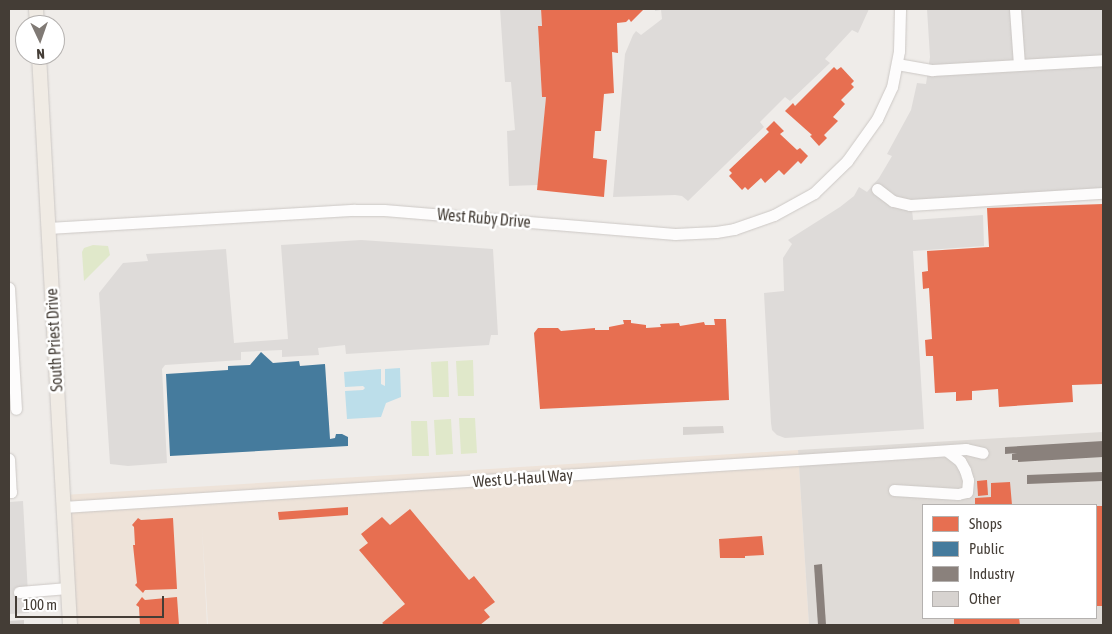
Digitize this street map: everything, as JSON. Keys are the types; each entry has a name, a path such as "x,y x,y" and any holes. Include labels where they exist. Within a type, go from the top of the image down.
{"main road":[{"name":"South Priest Drive","path":"40,65 70,625"}],"street":[{"name":"West Ruby Drive","path":"48,228 354,210 384,210 675,234 734,229 774,215 814,193 847,162 877,119 892,87 897,64 900,9"},
{"path":"1015,9 1019,65"},
{"path":"897,64 932,70 1103,60"},
{"path":"877,189 893,201 910,205 1103,193"},
{"path":"9,288 16,409"},
{"name":"West U-Haul Way","path":"64,507 947,451 971,450 983,452"},
{"path":"894,490 958,494 967,492 968,480 965,470 960,461 947,451"},
{"path":"9,459 11,492 9,492"},
{"path":"19,592 68,588"}],"shaded area":[{"path":"500,9 541,9 542,26 538,27 542,97 546,97 538,185 509,186 507,131 515,130 511,82 505,82"},
{"path":"655,9 869,9 858,33 852,30 825,59 830,63 790,101 785,97 760,122 764,127 688,201 682,196 675,195 613,197 625,54 636,31 641,35 662,19 661,10 655,11"},
{"path":"927,9 1103,9 1103,198 912,209 913,220 983,215 984,246 913,251 924,429 785,438 777,435 772,430 764,293 784,291 783,258 792,244 788,240 840,207 854,196 859,187 867,192 879,178 892,156 887,154 911,110 917,83 926,84 930,57"},
{"path":"361,240 493,249 498,335 491,335 489,345 346,354 345,345 318,348 319,355 282,357 282,350 241,352 241,360 165,365 162,369 167,463 128,466 110,464 99,293 123,263 148,261 146,254 226,249 234,343 288,339 281,245"},
{"path":"1103,432 1103,625 809,625 798,450"},
{"path":"798,450 809,625 208,625 202,527 207,625 70,625 63,495"},
{"path":"23,501 29,613 9,614 9,502"}],"green space":[{"path":"93,245 108,246 110,255 84,281 82,252 84,248"},
{"path":"473,360 474,396 458,396 456,361"},
{"path":"448,361 449,397 433,397 431,362"},
{"path":"459,418 475,418 477,453 461,454"},
{"path":"451,419 453,454 436,455 434,420"},
{"path":"411,421 427,421 429,456 412,456"}],"water":[{"path":"400,368 401,397 386,403 381,417 347,419 345,391 363,390 365,388 363,386 345,387 344,372 381,369 381,384 385,386 385,369"}],"building: Shops":[{"path":"541,9 644,9 631,22 629,19 626,22 617,23 618,53 612,52 614,93 604,94 601,131 595,131 593,158 607,160 604,197 537,190 546,97 542,97 538,26 542,26"},
{"path":"834,67 837,70 841,67 854,81 851,84 854,87 841,100 845,104 833,117 838,121 824,135 827,138 819,146 810,136 812,135 785,111 793,103 795,106"},
{"path":"774,121 784,131 780,134 797,150 800,148 808,156 801,164 798,161 784,175 779,170 765,183 761,178 748,190 745,187 742,190 729,176 732,173 729,170 769,132 766,129"},
{"path":"1103,204 1103,384 1072,385 1073,402 999,407 998,389 972,391 972,400 956,401 956,392 935,393 933,356 926,356 925,340 932,339 929,288 923,289 922,272 928,271 927,251 989,247 987,208"},
{"path":"714,319 726,319 729,400 540,409 534,333 538,328 558,328 561,331 595,328 595,330 609,330 609,327 624,324 623,320 631,320 631,323 646,325 646,328 661,327 660,324 679,323 680,326 704,322 705,325 715,325"},
{"path":"987,480 988,495 978,496 977,481"},
{"path":"1010,482 1012,504 975,504 975,498 991,497 991,483"},
{"path":"1097,506 1103,506 1103,606 1097,606"},
{"path":"348,507 348,515 279,520 278,512"},
{"path":"410,509 469,580 474,576 495,602 484,610 490,617 480,625 385,625 382,623 405,604 359,550 368,543 361,534 382,517 390,525"},
{"path":"138,518 141,520 173,518 177,589 145,590 143,593 135,585 137,583 133,545 135,545 134,527 132,525"},
{"path":"762,536 764,555 745,556 745,558 720,558 719,539"},
{"path":"142,597 145,600 177,597 179,625 140,625 139,607 136,605"},
{"path":"954,619 1019,619 1020,625 954,625"}],"building: Public":[{"path":"261,352 273,363 299,361 300,366 325,364 330,439 335,438 336,434 342,434 348,437 348,446 170,456 166,374 228,370 228,366 250,365"}],"building: Industry":[{"path":"1103,441 1103,457 1018,462 1018,460 1012,460 1012,454 1017,453 1005,454 1005,447"},
{"path":"1103,472 1103,481 1027,484 1027,475"},
{"path":"822,564 826,625 818,625 814,565"}],"building: Other":[{"path":"723,426 724,433 683,435 683,427"},
{"path":"24,620 24,625 9,625 9,621"}]}
